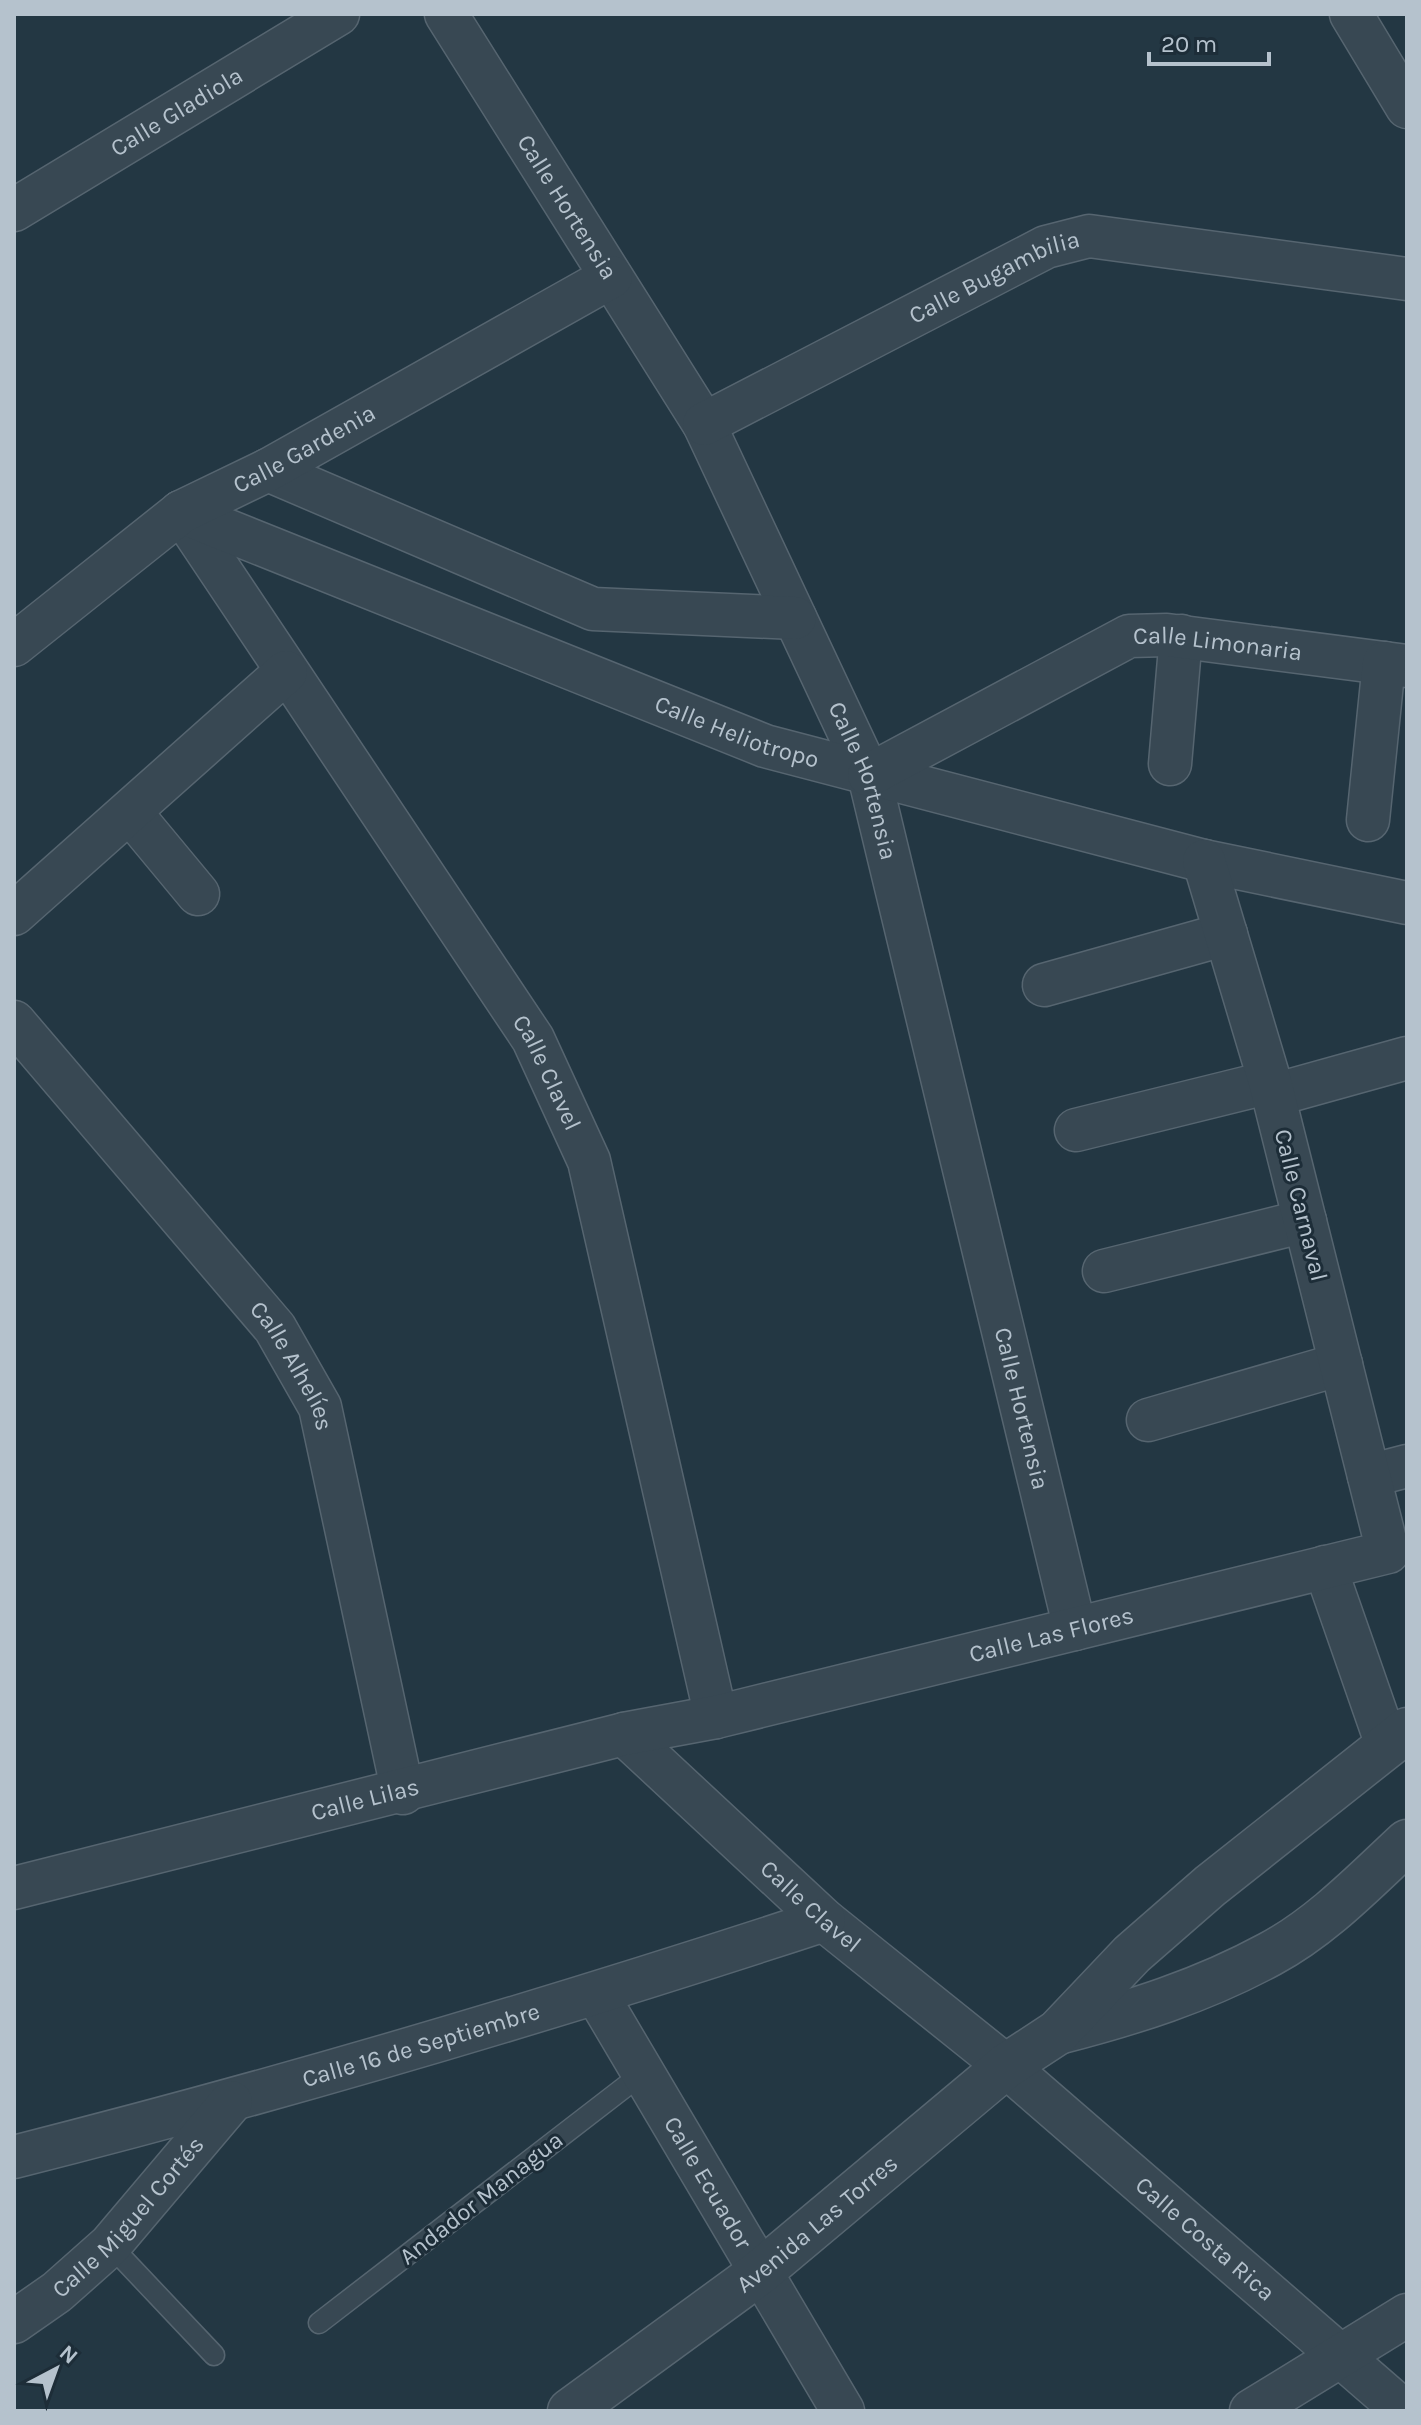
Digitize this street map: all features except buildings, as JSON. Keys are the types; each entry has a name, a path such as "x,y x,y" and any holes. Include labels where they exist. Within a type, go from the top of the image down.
{"street":[{"name":"Calle Gladiola","path":"14,210 338,14"},
{"name":"Calle Hortensia","path":"446,14 704,424 869,775 1075,1629"},
{"path":"1351,14 1407,107"},
{"name":"Calle Bugambilia","path":"704,424 1046,247 1089,236 1407,279"},
{"name":"Calle Gardenia","path":"14,645 181,512 268,470 611,277"},
{"path":"268,470 593,609 795,618"},
{"name":"Calle Clavel","path":"181,512 533,1039 589,1161 716,1717"},
{"name":"Calle Heliotropo","path":"181,512 765,746 1204,861 1407,903"},
{"name":"Calle Limonaria","path":"869,775 1129,636 1181,636 1395,664"},
{"path":"1170,764 1181,636"},
{"path":"1368,820 1395,664"},
{"path":"14,914 286,672"},
{"path":"130,812 198,894"},
{"name":"Calle Carnaval","path":"1204,861 1272,1088 1341,1364 1388,1471 1388,1552"},
{"path":"1044,985 1226,934"},
{"name":"Calle Alhelíes","path":"14,1022 275,1328 320,1407 403,1793"},
{"path":"1076,1130 1407,1058"},
{"path":"1104,1271 1305,1221"},
{"path":"1148,1420 1341,1364"},
{"name":"Calle Las Flores","path":"716,1717 1388,1552"},
{"path":"1325,1567 1397,1737"},
{"name":"Calle Lilas","path":"14,1888 403,1793 624,1734 716,1717"},
{"name":"Calle Clavel","path":"624,1734 824,1920 1006,2066"},
{"name":"Avenida Las Torres","path":"570,2411 759,2273 1006,2066 1058,2032 1132,1954 1199,1896 1397,1737"},
{"name":"Avenida Las Torres","path":"1058,2032 1156,2006 1272,1954 1343,1902 1407,1842"},
{"name":"Calle 16 de Septiembre","path":"14,2157 231,2102 597,1995 824,1920"},
{"name":"Calle Ecuador","path":"597,1995 843,2411"},
{"name":"Calle Costa Rica","path":"1006,2066 1404,2411"},
{"name":"Calle Miguel Cortés","path":"14,2322 57,2292 110,2245 231,2102"},
{"path":"1251,2411 1407,2315"}],"lane":[{"name":"Andador Managua","path":"319,2323 643,2073"},
{"path":"110,2245 214,2355"}]}
